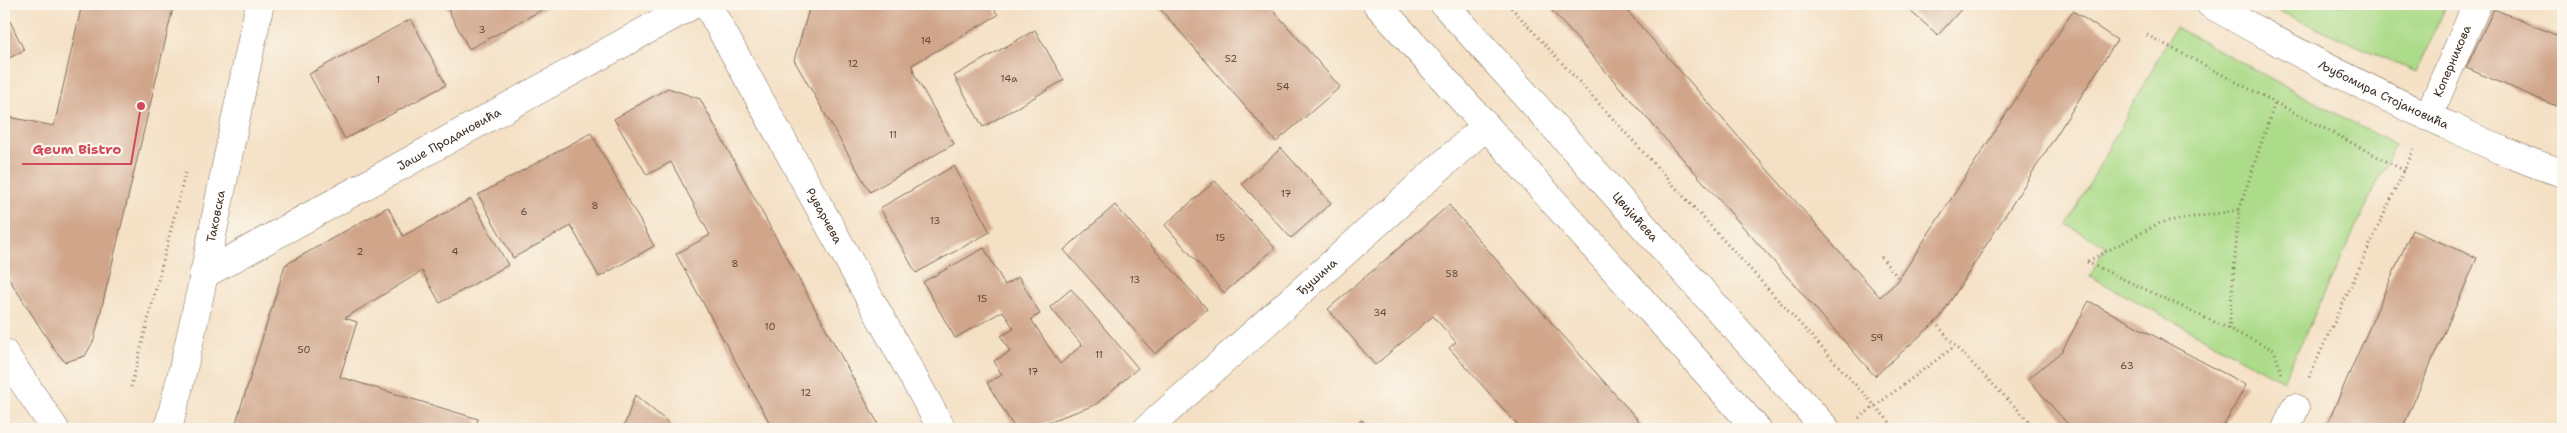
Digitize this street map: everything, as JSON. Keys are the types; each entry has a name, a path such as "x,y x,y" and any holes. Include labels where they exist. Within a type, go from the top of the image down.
{"street":[{"name":"Таковска","path":"168,429 183,372 260,4"},
{"name":"Јаше Продановића","path":"203,275 694,4"},
{"name":"Руварчева","path":"708,4 942,429"},
{"path":"1377,4 1757,429"},
{"name":"Цвијићева","path":"1444,4 1826,429"},
{"name":"Љубомира Стојановића","path":"2210,4 2301,56 2428,117 2529,162 2563,173"},
{"name":"Коперникова","path":"2428,117 2477,4"},
{"name":"Ђушина","path":"1147,429 1486,126"},
{"path":"4,354 55,429"}],"path":[{"path":"1508,4 1896,429"},
{"path":"2147,35 2405,171"},
{"path":"2229,329 2230,290 2239,210 2275,102"},
{"path":"2290,418 2405,171 2428,117"},
{"path":"131,387 188,160"},
{"path":"2239,210 2162,222 2087,262 2274,350 2290,418"},
{"path":"1882,257 1899,279"},
{"path":"1935,322 1955,346 2036,429"},
{"path":"1852,423 1955,346"}],"green space":[{"path":"2263,4 2447,4 2416,72"},
{"path":"2175,27 2395,145 2283,381 2090,276 2106,246 2067,225"}],"building":[{"path":"82,4 174,4 94,340 85,356 65,362 54,349 4,271 4,116 54,126"},
{"path":"445,4 553,4 469,49"},
{"path":"814,4 991,4 998,15 912,65 915,76 954,144 870,192 794,60 810,6"},
{"path":"1156,4 1268,4 1340,87 1276,142"},
{"path":"1546,4 1621,4 1880,297 1897,282 2073,11 2117,40 1939,319 1875,376"},
{"path":"1902,4 1966,4 1938,35"},
{"path":"4,9 24,50 4,61"},
{"path":"2494,9 2563,38 2563,109 2466,68"},
{"path":"411,19 446,85 345,139 309,74"},
{"path":"1035,30 1064,80 983,127 954,76"},
{"path":"668,88 700,99 881,429 773,429 676,254 710,235 671,162 647,175 614,119"},
{"path":"591,133 654,246 599,277 571,226 513,258 478,195"},
{"path":"1281,148 1331,203 1291,238 1242,184"},
{"path":"954,166 990,232 916,273 880,208"},
{"path":"1215,181 1275,248 1224,293 1165,225"},
{"path":"471,199 508,265 440,303 422,271 345,318 357,322 340,377 478,419 475,429 234,429 285,265 388,207 403,236"},
{"path":"1115,205 1207,309 1155,354 1064,250"},
{"path":"1449,205 1646,429 1521,429 1449,348 1456,342 1433,316 1375,365 1328,309"},
{"path":"2412,230 2477,258 2402,429 2325,429"},
{"path":"984,248 1005,285 1019,277 1040,314 1031,319 1060,364 1082,345 1050,307 1071,289 1138,368 1095,405 1028,429 1015,429 987,383 1002,375 994,361 1010,352 1001,336 1014,329 1003,311 955,338 923,282"},
{"path":"2089,301 2246,385 2222,429 2072,429 2028,379 2062,351"},
{"path":"635,395 676,429 623,429"},
{"path":"1362,420 1371,429 1351,429"},
{"path":"1408,422 1415,429 1400,429"}],"place":[{"name":"Geum Bistro","path":"141,106"}]}
